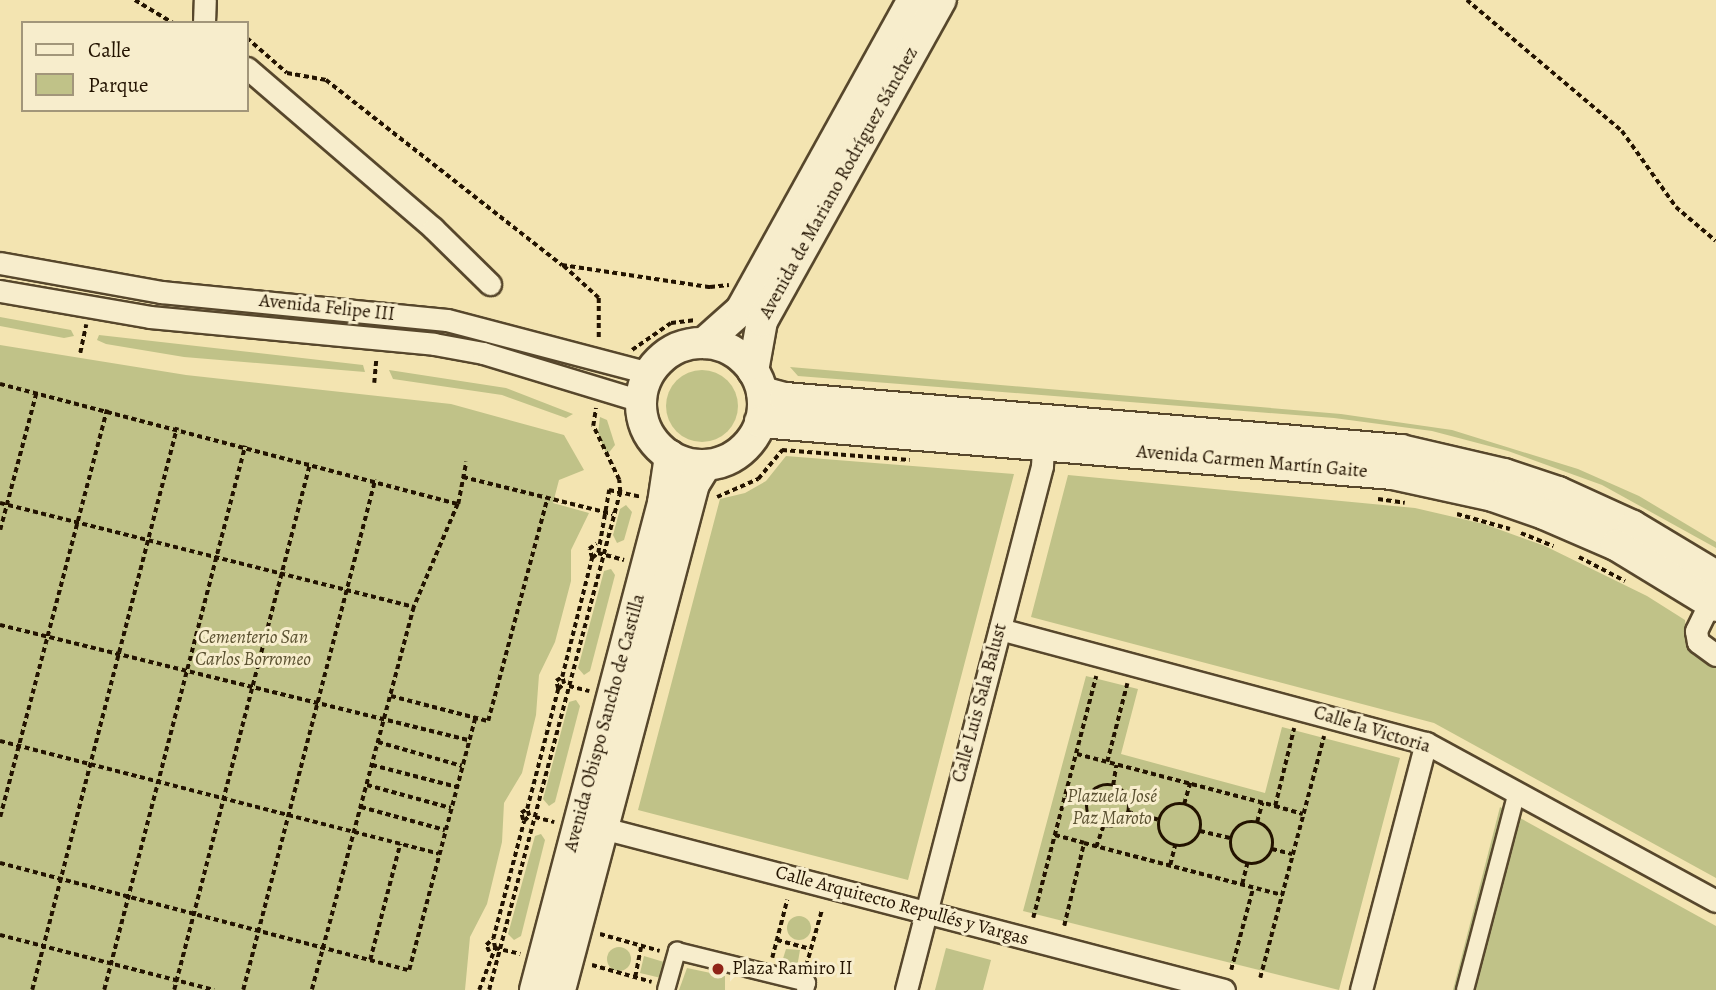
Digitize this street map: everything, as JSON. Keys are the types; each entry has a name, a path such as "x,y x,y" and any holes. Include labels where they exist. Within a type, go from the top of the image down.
{"main road":[{"name":"Avenida de Mariano Rodríguez Sánchez","path":"704,343 741,310 913,0"},
{"name":"Avenida de Mariano Rodríguez Sánchez","path":"757,382 762,321 941,0"},
{"path":"704,343 732,351 757,382 760,422 740,452 706,465 670,456 648,432 641,401 649,373 679,347 704,343"},
{"name":"Avenida Carmen Martín Gaite","path":"757,382 785,398 1041,432"},
{"name":"Avenida Carmen Martín Gaite","path":"760,422 1331,443 1454,461 1558,492 1633,526 1712,589"},
{"name":"Avenida Obispo Sancho de Castilla","path":"535,990 663,503 670,456"},
{"name":"Avenida Obispo Sancho de Castilla","path":"560,990 580,824 694,484 706,465"}],"street":[{"path":"204,21 205,0"},
{"path":"248,69 433,228 489,284"},
{"name":"Avenida Felipe III","path":"0,263 161,292 447,320 649,373"},
{"name":"Avenida Felipe III","path":"0,291 150,317 483,352 641,401"},
{"name":"Calle Luis Sala Balust","path":"906,990 1000,629 1041,432"},
{"path":"1712,589 1696,631 1698,642 1716,655"},
{"name":"Calle la Victoria","path":"1000,629 1426,743 1716,901"},
{"path":"1361,990 1426,743"},
{"path":"1465,990 1517,792"},
{"name":"Calle Arquitecto Repullés y Vargas","path":"580,824 925,912 1228,980"},
{"path":"667,988 677,951 804,986"}],"path":[{"path":"135,0 170,21"},
{"path":"1466,0 1622,131 1676,207 1716,241"},
{"path":"248,39 287,74 327,80 562,265 599,298 599,338"},
{"path":"562,265 710,287 741,284"},
{"path":"80,353 86,325"},
{"path":"374,383 376,362"},
{"path":"0,384 177,427 458,504"},
{"path":"0,530 36,394"},
{"path":"489,990 535,817 566,685 620,492 619,481 593,426 598,402"},
{"path":"0,817 107,410"},
{"path":"32,990 177,427"},
{"path":"104,990 245,446"},
{"path":"715,505 717,495 758,479 782,450"},
{"path":"312,990 414,607 458,504 466,462"},
{"path":"174,990 310,463"},
{"path":"463,477 613,514"},
{"path":"243,990 375,480"},
{"path":"597,553 596,544 610,490 654,501"},
{"path":"1365,498 1417,505"},
{"path":"391,696 488,721 547,499"},
{"path":"0,503 347,588 414,607"},
{"path":"1454,513 1557,547"},
{"path":"592,558 589,549 596,544"},
{"path":"1567,551 1629,583"},
{"path":"597,553 624,560"},
{"path":"566,685 562,677 592,558 597,553"},
{"path":"0,625 469,740"},
{"path":"1033,918 1096,676"},
{"path":"529,816 527,809 558,689 556,681 562,677"},
{"path":"1107,762 1128,684"},
{"path":"558,689 566,685 590,691"},
{"path":"0,863 409,970 475,718"},
{"path":"1275,806 1294,728"},
{"path":"1261,978 1324,735"},
{"path":"0,741 439,854"},
{"path":"378,742 462,766"},
{"path":"1077,754 1303,814"},
{"path":"372,765 457,787"},
{"path":"1113,785 1116,765"},
{"path":"1184,804 1190,783"},
{"path":"367,785 451,808"},
{"path":"1113,785 1126,795 1128,812 1118,824 1103,827 1090,817 1087,801 1096,788 1113,785"},
{"path":"1066,795 1087,801"},
{"path":"1256,822 1262,803"},
{"path":"1184,804 1198,814 1200,831 1191,843 1175,845 1161,836 1159,820 1168,806 1184,804"},
{"path":"361,807 445,831"},
{"path":"524,821 520,813 527,809"},
{"path":"1128,812 1159,820"},
{"path":"529,816 580,824"},
{"path":"495,948 493,939 524,821 529,816"},
{"path":"1256,822 1270,832 1272,849 1262,861 1247,864 1233,855 1231,838 1240,825 1256,822"},
{"path":"1096,847 1103,827"},
{"path":"1200,831 1231,838"},
{"path":"1055,835 1282,895"},
{"path":"1064,926 1084,843"},
{"path":"370,960 400,844"},
{"path":"1170,865 1175,845"},
{"path":"1272,849 1292,854"},
{"path":"1242,884 1247,864"},
{"path":"1228,980 1253,887"},
{"path":"767,974 787,900"},
{"path":"804,986 810,949 822,909"},
{"path":"600,934 675,956"},
{"path":"0,935 214,990"},
{"path":"480,990 489,953 486,945 493,939"},
{"path":"777,940 810,949"},
{"path":"635,977 641,946"},
{"path":"495,948 520,954"},
{"path":"489,953 495,948"},
{"path":"592,965 667,988"}],"green space":[{"path":"0,317 71,330 74,336 64,338 0,326"},
{"path":"99,335 363,365 365,372 184,357 106,344 97,340"},
{"name":"Cementerio San Carlos Borromeo","path":"0,345 186,375 451,404 564,435 584,470 559,480 553,503 589,513 571,550 571,581 555,642 539,675 536,715 522,773 504,803 502,842 487,904 470,937 465,990 0,990"},
{"path":"790,367 1341,414 1452,430 1578,469 1639,496 1716,542 1716,548 1602,485 1508,451 1432,431 1334,418 798,376"},
{"path":"389,370 506,388 573,414 566,418 502,395 393,379"},
{"path":"702,370 722,376 732,386 738,406 732,426 722,436 702,442 682,436 672,426 666,406 672,386 682,376"},
{"path":"600,417 607,420 615,445 607,455 598,434"},
{"path":"786,456 1014,474 908,880 638,810 720,499 745,493 766,481"},
{"path":"1068,475 1415,508 1484,524 1545,546 1647,596 1685,620 1687,645 1716,663 1716,878 1434,723 1031,617"},
{"path":"626,505 632,512 624,540 617,543 613,535 620,509"},
{"path":"611,569 615,575 590,671 584,675 578,668 604,571"},
{"name":"Plazuela José Paz Maroto","path":"1086,676 1138,689 1121,754 1265,793 1282,727 1400,758 1339,990 1023,911"},
{"path":"576,700 580,706 555,802 549,806 543,799 569,702"},
{"path":"1500,807 1716,926 1716,990 1453,990"},
{"path":"541,834 545,840 521,936 514,940 508,934 535,836"},
{"path":"799,916 807,920 811,928 807,936 799,940 791,936 787,928 791,920"},
{"path":"619,947 630,954 631,959 624,970 619,971 608,964 607,959 614,948"},
{"path":"946,948 991,960 983,990 935,990"},
{"path":"786,949 800,950 796,973 780,968"},
{"path":"644,956 664,962 661,978 640,973"},
{"path":"687,968 725,976 725,990 679,990"}],"place":[{"name":"Plaza Ramiro II","path":"718,969"}]}
